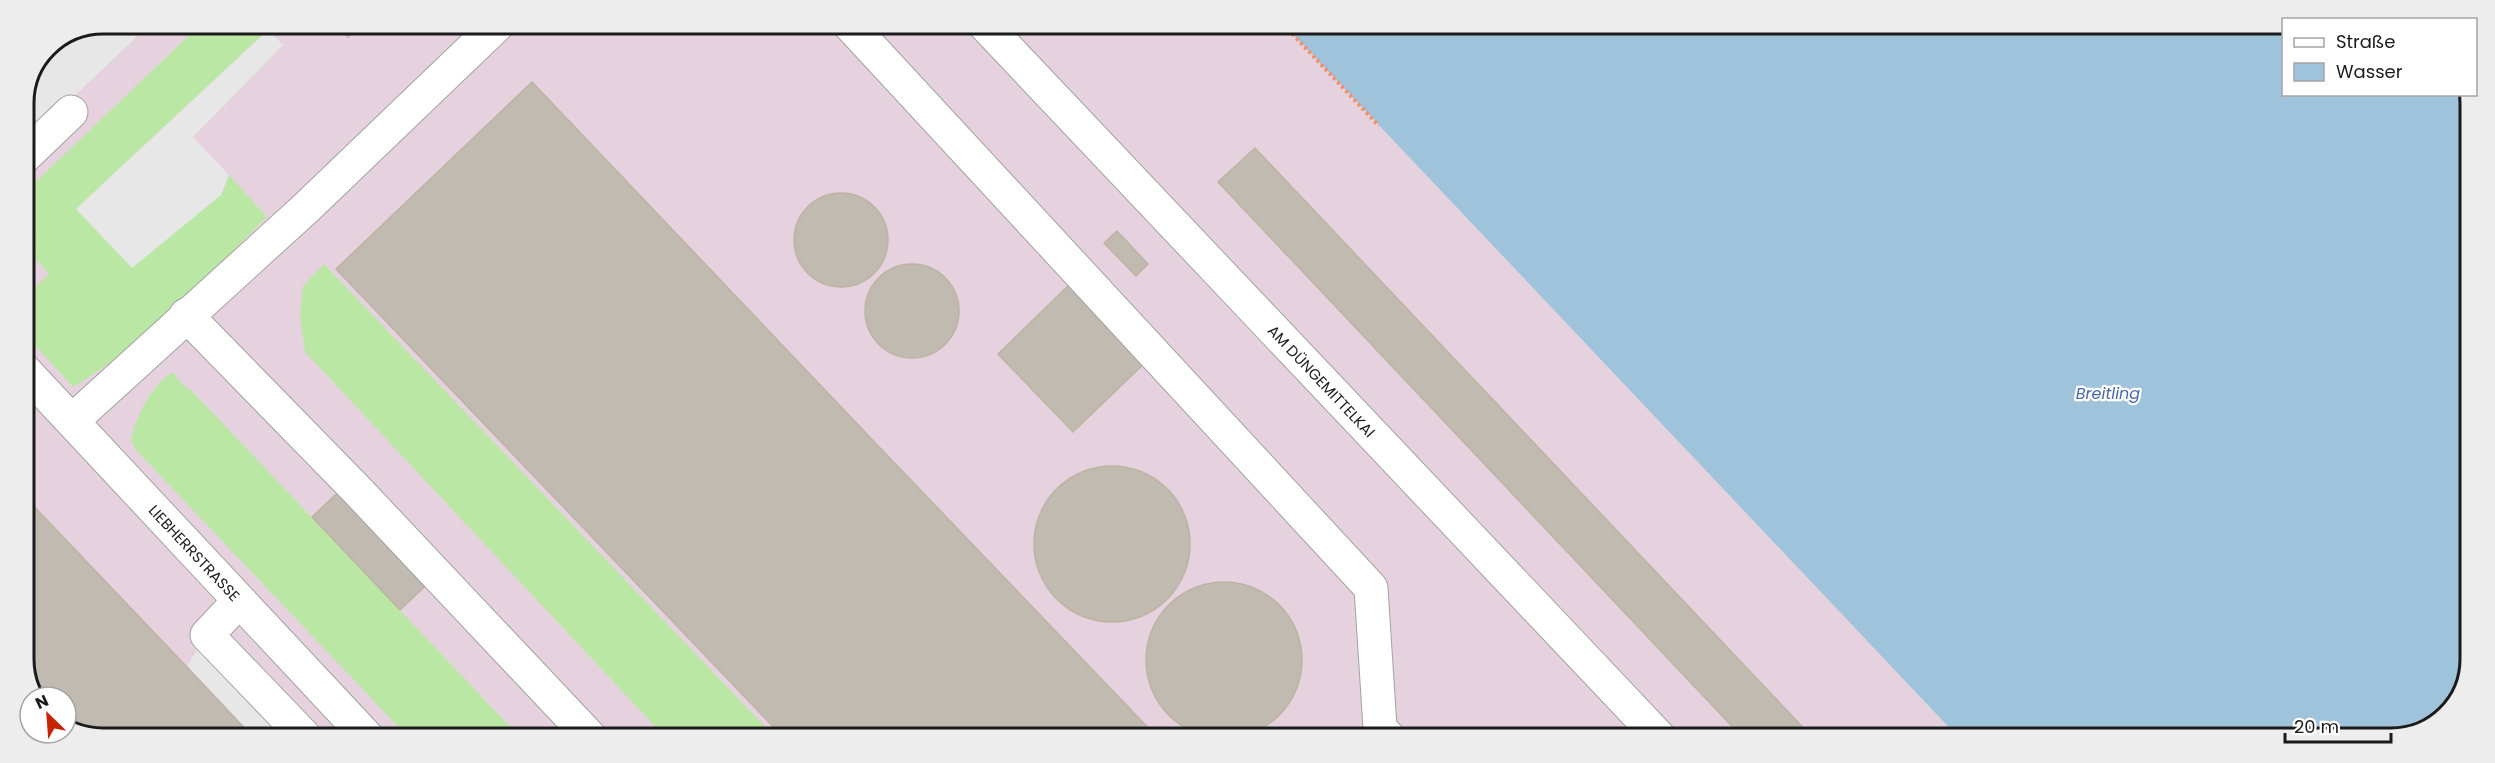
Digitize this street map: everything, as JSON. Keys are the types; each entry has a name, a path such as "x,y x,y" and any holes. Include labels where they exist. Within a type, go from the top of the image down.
{"street":[{"path":"72,421 305,209 487,35"},
{"path":"859,35 1371,588 1380,728"},
{"name":"AM DÜNGEMITTELKAI","path":"993,35 1651,728"},
{"path":"35,146 71,112"},
{"path":"186,315 357,490 582,728"},
{"name":"LIEBHERRSTRASSE","path":"35,382 359,728"},
{"path":"239,601 207,635 296,728"}],"path":[{"path":"1293,35 1379,126"}],"shaded area":[{"path":"104,35 1293,35 1950,728 95,728 78,723 78,685 40,685 35,664 35,104 36,90 46,65 65,46 90,36"},
{"path":"138,35 35,134 36,90 46,65 55,55 65,46 90,36"},
{"path":"263,35 273,35 283,45 193,137 229,175 221,195 132,268 76,209"},
{"path":"199,646 276,728 244,728 187,667"}],"green space":[{"path":"189,35 262,35 76,209 221,195 229,175 267,217 175,308 126,350 73,387 35,345 35,287 49,274 35,258 35,182"},
{"path":"324,264 766,728 657,728 305,352 300,316 303,286"},
{"path":"172,372 184,386 192,391 511,728 399,728 136,450 131,440 137,421 151,394"}],"water":[{"name":"Breitling","path":"1293,35 2282,35 2282,96 2460,96 2460,668 2449,698 2426,719 2400,728 1950,728"}],"building":[{"path":"532,82 1148,728 774,728 336,269"},
{"path":"1255,148 1804,728 1734,728 1218,182"},
{"path":"841,193 859,197 874,207 884,222 888,240 884,258 874,273 859,283 841,287 823,283 808,273 798,258 794,240 798,222 808,207 823,197"},
{"path":"1117,231 1148,264 1136,276 1104,243"},
{"path":"912,264 930,268 945,278 955,293 959,311 955,329 945,344 930,354 912,358 894,354 879,344 869,329 865,311 869,293 879,278 894,268"},
{"path":"1075,279 1151,357 1073,432 998,354"},
{"path":"1112,466 1127,467 1142,472 1156,479 1167,489 1177,500 1184,514 1189,529 1189,559 1184,574 1177,588 1167,599 1156,609 1142,616 1127,621 1112,622 1097,621 1082,616 1068,609 1057,599 1047,588 1040,574 1035,559 1034,544 1035,529 1040,514 1047,500 1057,489 1068,479 1082,472 1097,467"},
{"path":"350,481 438,574 400,610 312,517"},
{"path":"35,508 244,728 95,728 78,723 78,685 40,685 36,673"},
{"path":"1209,583 1239,583 1268,595 1289,616 1301,645 1301,675 1296,690 1289,704 1262,728 1186,728 1159,704 1147,675 1147,645 1159,616 1180,595"}]}
